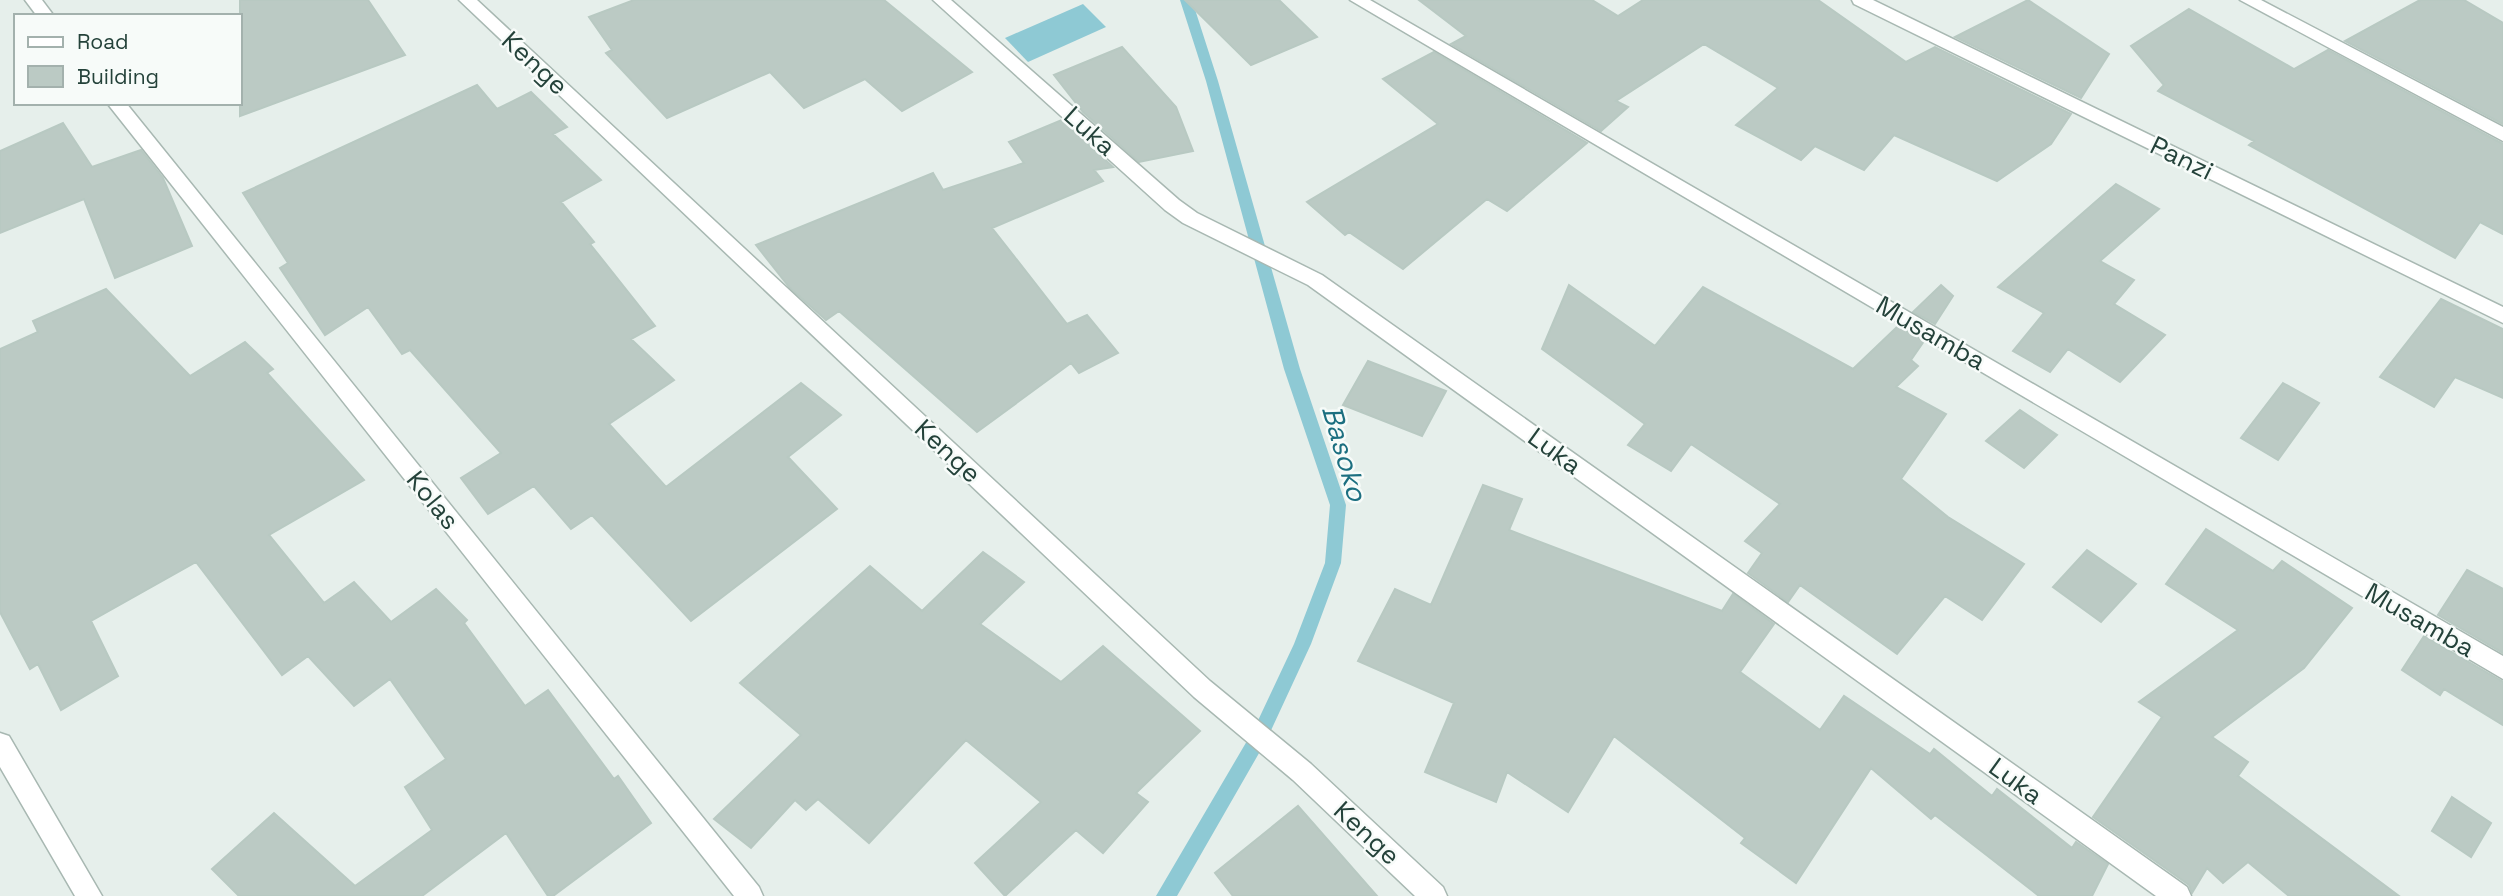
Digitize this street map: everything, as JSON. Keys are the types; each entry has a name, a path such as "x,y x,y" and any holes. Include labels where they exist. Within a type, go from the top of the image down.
{"street":[{"path":"33,0 44,14"},
{"name":"Kenge","path":"467,0 1202,689 1302,772 1434,896"},
{"name":"Luka","path":"941,0 1190,218 1315,280 2178,896"},
{"name":"Musamba","path":"1358,0 2503,668"},
{"name":"Panzi","path":"1860,0 2503,316"},
{"path":"2248,0 2503,135"},
{"name":"Kolas","path":"118,105 750,896"},
{"path":"0,744 89,896"}],"water":[{"path":"1083,4 1106,27 1028,62 1005,38"}],"building":[{"path":"240,0 368,0 405,55 240,116"},
{"path":"634,0 884,0 972,72 902,111 865,79 804,108 770,72 667,118 606,53 612,50 589,17"},
{"path":"1185,0 1279,0 1317,37 1251,65"},
{"path":"1419,0 1592,0 1618,16 1643,0 1818,0 1906,62 1935,47 2071,114 2051,144 1997,181 1894,135 1864,170 1815,146 1801,160 1736,125 1778,88 1704,44 1616,101 1628,107 1601,131 1451,44 1466,36"},
{"path":"2028,0 2109,54 2081,98 1955,37"},
{"path":"2420,0 2464,0 2503,23 2503,124 2345,41"},
{"path":"2189,9 2294,69 2328,50 2503,144 2503,234 2480,222 2455,258 2249,145 2254,141 2158,91 2164,85 2131,46"},
{"path":"1122,47 1176,107 1193,151 1139,162 1083,112 1054,75"},
{"path":"1434,52 1587,143 1507,211 1487,199 1403,269 1349,232 1345,235 1307,202 1438,124 1383,79"},
{"path":"477,85 497,109 531,92 567,127 553,134 601,180 561,202 594,242 590,244 655,326 631,339 674,380 609,424 666,487 801,383 841,415 788,457 837,509 691,621 592,515 571,529 534,486 488,514 461,478 501,453 410,350 402,354 368,307 325,335 280,268 288,263 243,193"},
{"path":"1062,120 1113,167 1094,170 1103,181 992,228 1067,324 1087,315 1118,353 1079,373 1071,363 977,432 839,311 826,320 790,288 756,245 933,173 943,190 1024,163 1009,142"},
{"path":"63,123 92,167 141,150 163,178 192,246 115,278 84,199 0,233 0,151"},
{"path":"2116,184 2159,209 2100,261 2134,280 2114,304 2165,335 2120,382 2068,349 2050,372 2013,351 2044,313 1998,287"},
{"path":"1569,285 1655,346 1703,287 1853,369 1898,326 1924,341 1911,360 1918,366 1896,387 1946,414 1901,479 1948,517 2024,564 1982,620 1945,596 1897,654 1800,585 1788,602 1748,573 1762,553 1745,541 1780,504 1691,444 1671,471 1628,445 1645,424 1542,349"},
{"path":"1941,285 1953,296 1935,324 1913,312"},
{"path":"106,289 190,376 245,342 273,369 267,373 364,480 269,535 324,603 354,582 391,622 436,589 467,620 464,623 525,706 548,690 614,779 618,776 651,823 553,896 548,896 506,833 422,896 239,896 212,869 274,813 355,886 432,830 405,787 446,759 390,679 354,706 308,656 282,675 196,562 91,621 118,676 61,710 38,664 30,669 0,612 0,349 38,332 33,321"},
{"path":"2441,299 2503,329 2503,398 2455,377 2434,407 2380,377"},
{"path":"1368,361 1446,391 1422,436 1343,405"},
{"path":"2283,383 2319,403 2278,460 2241,438"},
{"path":"2020,410 2057,435 2024,468 1986,441"},
{"path":"1483,485 1522,499 1509,530 1722,611 1733,594 1774,624 1740,672 1820,730 1844,696 1930,754 1934,749 1992,796 1997,789 2072,848 2076,842 2108,864 2092,896 2039,896 1935,815 1931,819 1871,768 1796,883 1741,843 1745,838 1614,736 1568,812 1507,772 1496,802 1425,772 1454,703 1358,661 1395,589 1431,605"},
{"path":"2206,529 2273,571 2282,561 2352,608 2304,668 2212,737 2248,762 2238,776 2399,896 2289,896 2248,862 2223,883 2207,868 2192,893 2189,885 2093,817 2162,717 2139,702 2238,630 2166,584"},
{"path":"2087,550 2136,584 2101,622 2053,587"},
{"path":"983,552 1024,582 980,624 1061,682 1103,646 1200,731 1136,793 1148,802 1103,853 1076,830 1005,896 975,863 1041,802 966,740 869,843 818,799 806,810 795,800 751,848 714,819 801,735 740,683 870,566 922,611"},
{"path":"2467,570 2503,589 2503,653 2438,615"},
{"path":"2424,636 2503,682 2503,725 2444,689 2440,695 2402,670"},
{"path":"2452,797 2491,823 2471,857 2432,831"},
{"path":"1298,806 1377,896 1233,896 1215,873"}],"waterway":[{"name":"Basoko","path":"1166,896 1260,735 1302,644 1333,563 1338,505 1292,369 1212,81 1186,0"}]}
